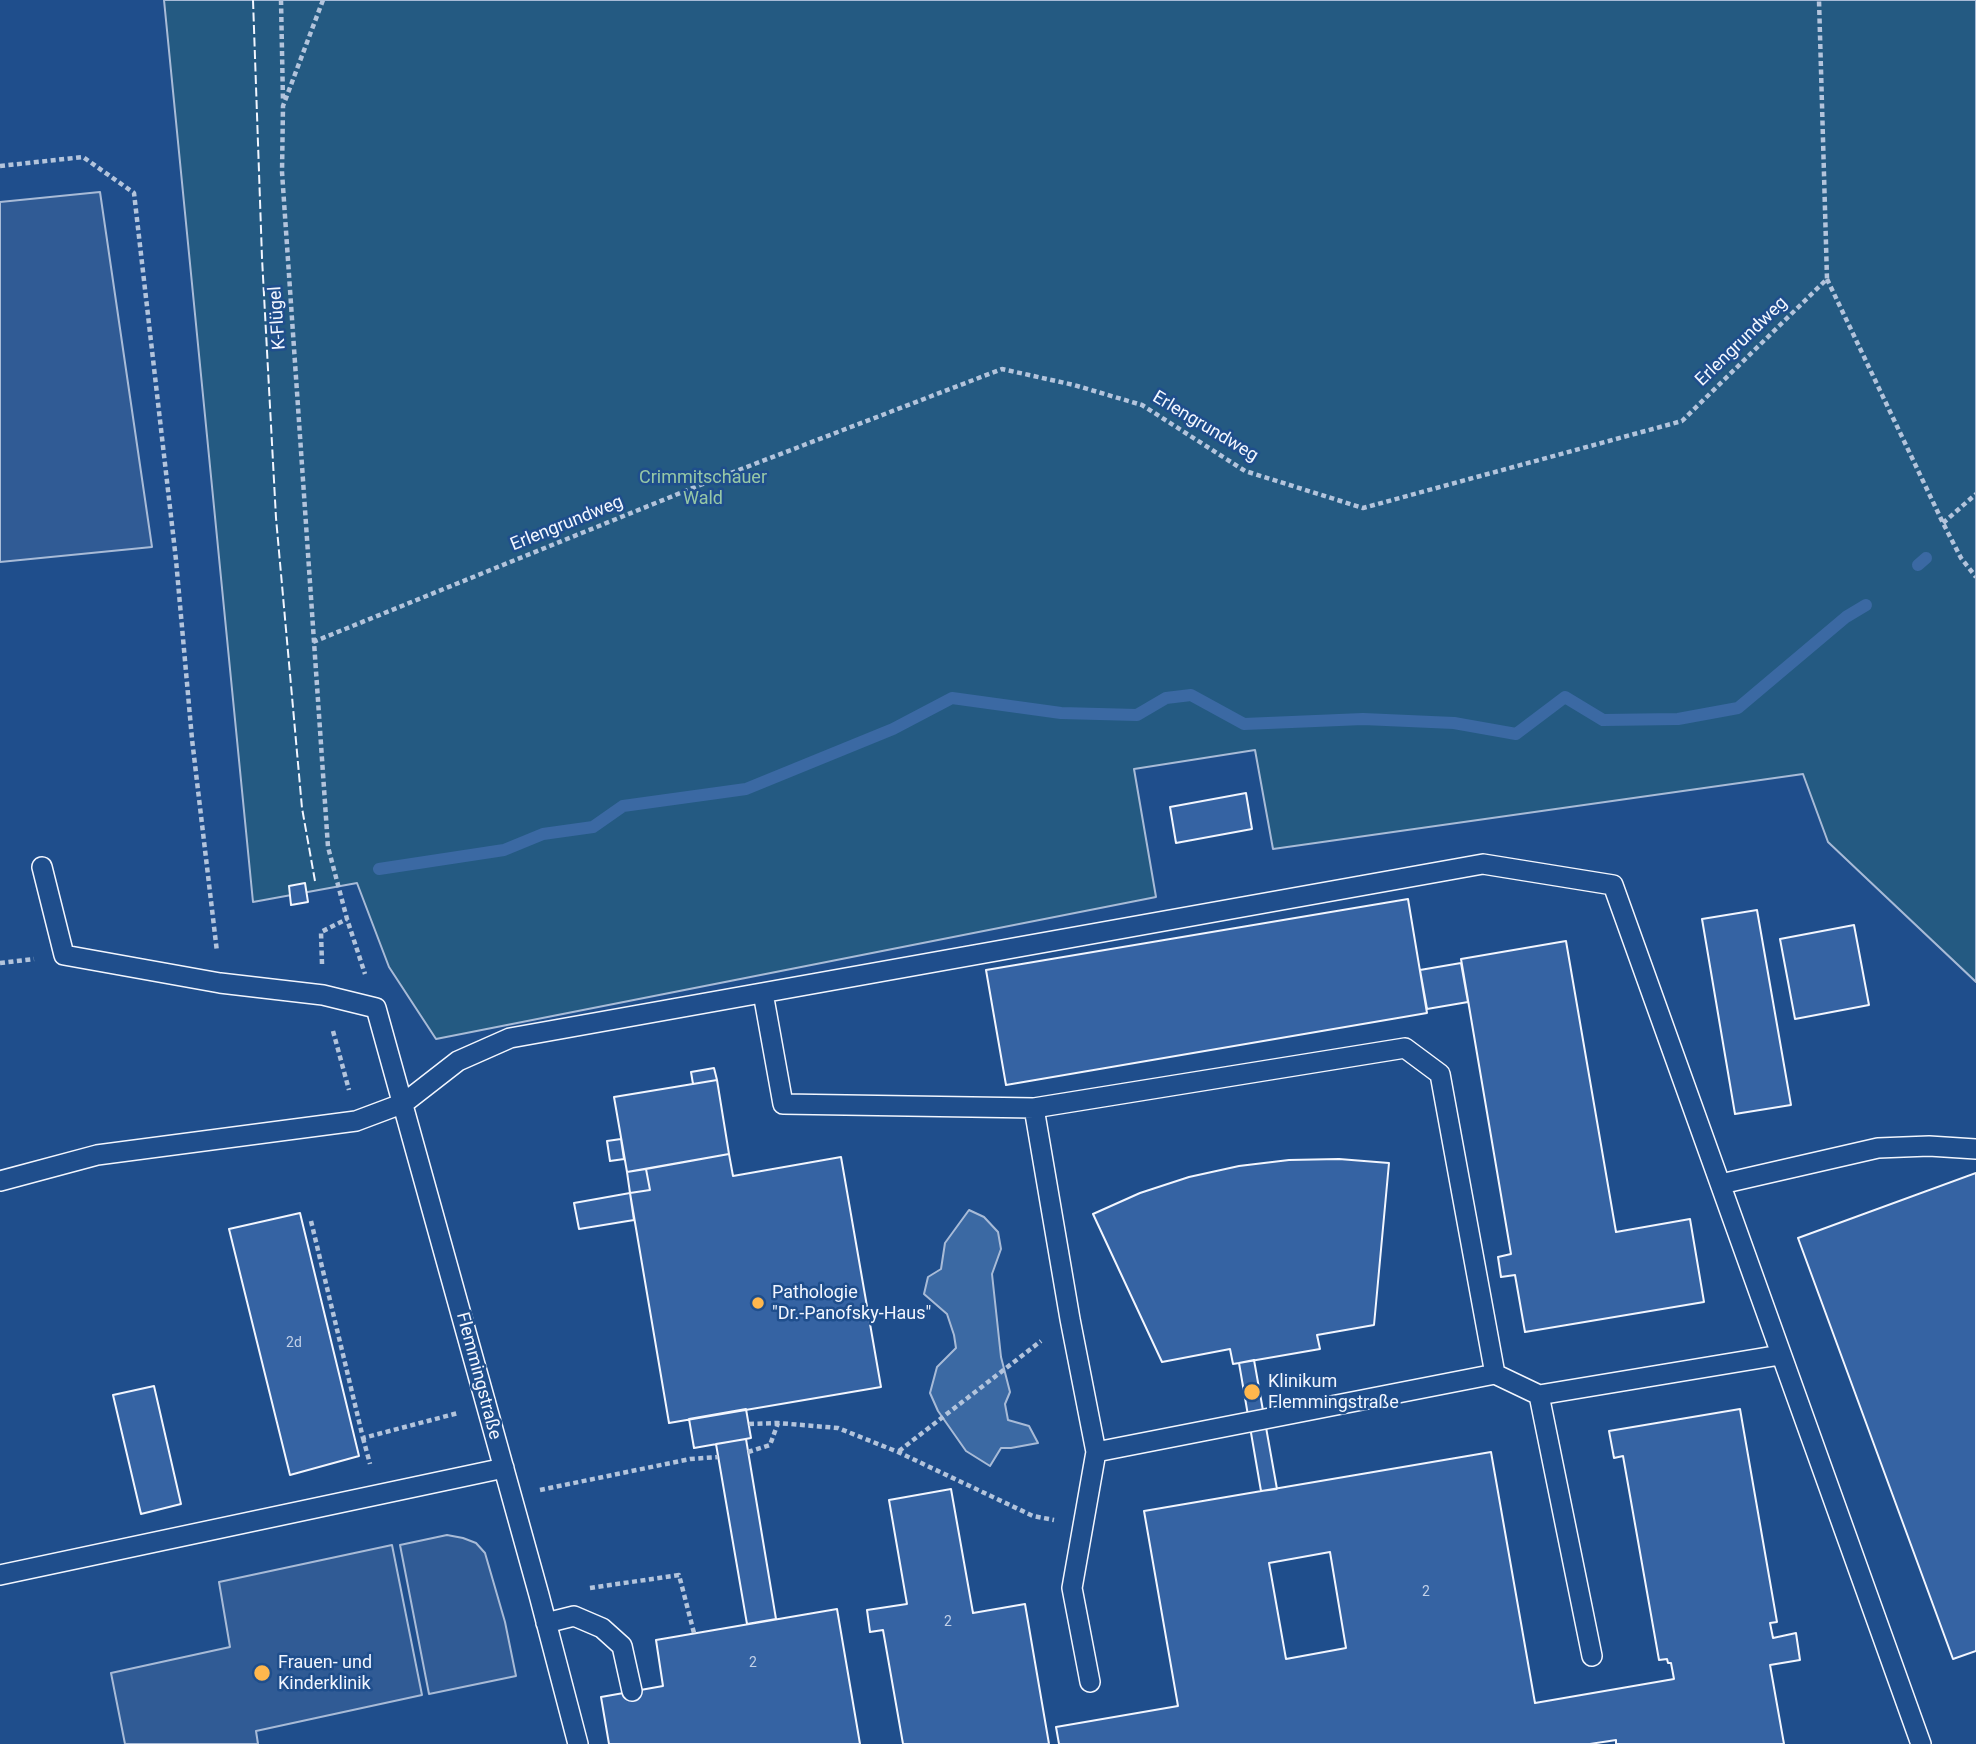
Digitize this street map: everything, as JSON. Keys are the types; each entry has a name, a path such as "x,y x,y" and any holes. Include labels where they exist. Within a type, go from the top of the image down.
{"lane":[{"path":"0,1181 97,1155 356,1121 404,1103 458,1061 510,1038 1483,864 1613,885 1921,1744"},
{"path":"42,867 64,955 220,983 323,995 376,1008"},
{"path":"763,993 783,1104 1034,1108 1405,1048 1440,1074 1495,1374"},
{"name":"Flemmingstraße","path":"376,1008 578,1744"},
{"path":"1034,1108 1096,1452 1072,1588 1090,1682"},
{"path":"1721,1184 1878,1148 1929,1146 1976,1149"},
{"path":"1096,1452 1495,1374 1539,1395 1780,1355"},
{"path":"1539,1395 1592,1657"},
{"path":"0,1574 504,1468"},
{"path":"546,1623 573,1616 603,1629 622,1646 632,1691"}],"path":[{"path":"281,0 284,106"},
{"name":"K-Flügel","path":"323,0 284,106 282,172 328,847 347,919 376,1008"},
{"path":"1819,0 1827,279 1943,523 1961,558 1976,577"},
{"path":"0,166 83,157 134,193 220,983"},
{"name":"Erlengrundweg","path":"313,642 705,483 1002,369 1142,404 1245,471 1363,508 1682,421 1827,279"},
{"path":"1943,523 1976,494"},
{"path":"311,1221 363,1438 486,1405"},
{"path":"898,1452 1037,1345"},
{"path":"749,1424 778,1423 838,1428 898,1452 1033,1516 1083,1525"},
{"path":"748,1452 770,1445 778,1423"},
{"path":"511,1496 690,1459 718,1457"},
{"path":"539,1595 678,1575 694,1633"}],"green space":[{"name":"Crimmitschauer Wald","path":"164,0 1976,0 1976,982 1828,842 1803,774 1273,849 1255,750 1134,769 1156,897 436,1039 389,967 357,883 253,902"}],"shaded area":[{"path":"100,192 152,547 0,562 0,202"},
{"path":"969,1210 984,1217 998,1232 1001,1249 992,1274 1001,1357 1010,1392 1005,1404 1008,1420 1029,1426 1038,1443 1001,1448 990,1466 966,1451 938,1411 930,1393 937,1367 956,1348 947,1314 924,1294 928,1277 941,1269 945,1243"},
{"path":"447,1535 476,1543 485,1553 505,1622 516,1676 429,1694 400,1545"},
{"path":"392,1545 422,1695 256,1731 258,1744 125,1744 111,1673 230,1647 219,1582"}],"building":[{"path":"1246,793 1252,829 1176,843 1170,807"},
{"path":"305,883 308,902 291,905 289,886"},
{"path":"1408,899 1427,1013 1006,1085 986,970"},
{"path":"1757,910 1791,1105 1735,1114 1702,919"},
{"path":"1854,925 1869,1005 1795,1019 1780,939"},
{"path":"1566,941 1616,1232 1690,1219 1704,1302 1525,1332 1515,1275 1501,1277 1498,1257 1511,1254 1461,959"},
{"path":"1461,963 1468,1002 1427,1009 1420,970"},
{"path":"714,1068 717,1080 693,1084 691,1072"},
{"path":"717,1080 729,1154 627,1172 614,1097"},
{"path":"621,1139 624,1159 610,1161 607,1141"},
{"name":"Pathologie \"Dr.-Panofsky-Haus\"","path":"729,1154 733,1176 841,1157 881,1387 669,1423 630,1193 650,1190 646,1169"},
{"path":"1339,1159 1389,1163 1374,1325 1317,1335 1320,1349 1233,1364 1230,1349 1162,1362 1093,1214 1140,1193 1189,1177 1239,1166 1289,1160"},
{"path":"646,1169 650,1190 630,1193 627,1172"},
{"path":"1976,1173 1976,1651 1953,1659 1798,1238"},
{"path":"630,1193 634,1220 579,1229 574,1203"},
{"path":"300,1213 359,1456 290,1475 229,1229"},
{"path":"1254,1360 1277,1489 1261,1491 1239,1363"},
{"path":"154,1386 181,1504 141,1514 113,1395"},
{"path":"746,1409 751,1438 694,1448 689,1419"},
{"path":"1740,1409 1777,1622 1770,1623 1773,1638 1796,1633 1800,1660 1770,1665 1784,1744 1616,1744 1616,1740 1590,1744 1059,1744 1056,1727 1178,1706 1144,1511 1491,1452 1535,1703 1674,1679 1671,1663 1668,1663 1667,1659 1659,1660 1623,1456 1614,1458 1609,1431","holes":["1330,1552 1346,1648 1286,1659 1269,1563"]},
{"path":"746,1439 776,1619 747,1624 716,1444"},
{"path":"951,1489 973,1613 1025,1604 1049,1744 903,1744 883,1630 870,1632 867,1610 907,1604 889,1500"},
{"path":"837,1609 860,1744 609,1744 601,1697 663,1686 656,1640"}],"waterway":[{"path":"1918,565 1926,558"},
{"path":"379,869 504,850 543,834 593,827 623,806 746,789 893,729 952,698 1061,713 1137,715 1166,698 1191,695 1244,724 1363,719 1454,723 1516,734 1565,697 1603,720 1678,719 1738,708 1846,617 1866,605"}],"fence":[{"path":"253,0 262,258 276,518 302,808 315,881"}],"place":[{"name":"Pathologie \"Dr.-Panofsky-Haus\"","path":"758,1303"},
{"name":"Klinikum Flemmingstraße","path":"1252,1392"},
{"name":"Frauen- und Kinderklinik","path":"262,1673"}]}
